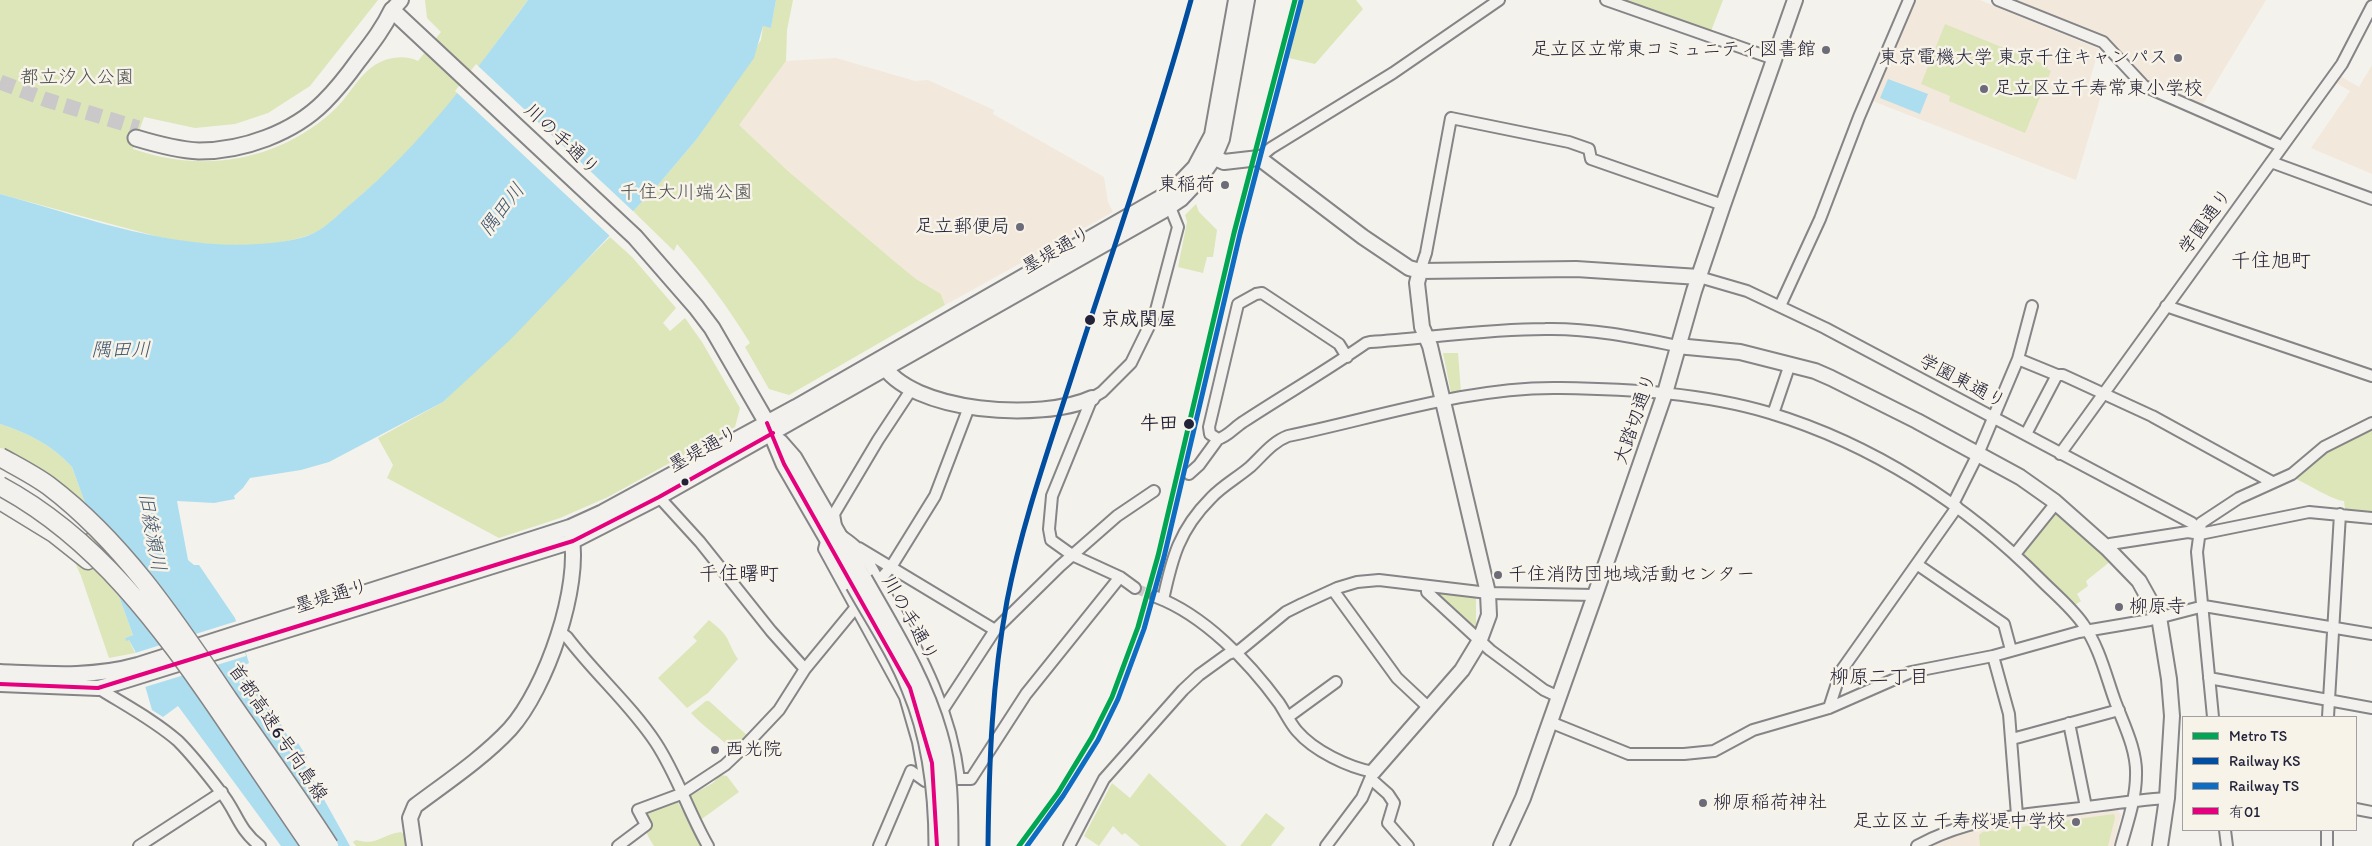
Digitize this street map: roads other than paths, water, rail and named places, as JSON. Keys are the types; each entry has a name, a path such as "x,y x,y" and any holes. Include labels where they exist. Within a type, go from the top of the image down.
{"highway":[{"name":"首都高速6号向島線","path":"0,457 47,485 90,521 128,561 152,592 329,846"},
{"path":"0,472 48,498 68,513 108,546 152,592"},
{"name":"首都高速6号向島線","path":"0,486 34,506 87,547 143,606 176,650 311,846"},
{"path":"0,500 33,519 84,556 112,582 176,650"}],"main road":[{"name":"川の手通り","path":"137,133 200,140 230,137 258,131 289,115 316,95 374,26 396,5 440,53 635,237 674,279 702,314 770,428 784,464 866,582 922,684 940,734 949,787 950,846"},
{"name":"川の手通り","path":"866,582 918,709 932,764 937,846"}],"street":[{"name":"墨堤通り","path":"883,364 1162,199 1181,184 1209,155 1236,0"},
{"name":"墨堤通り","path":"0,684 98,688 139,670 572,534 659,497 770,428 1170,207 1189,192 1226,126 1247,0"},
{"path":"1209,155 1228,162 1259,158 1271,148 1399,69 1498,0"},
{"path":"1606,0 1774,59"},
{"name":"大踏切通り","path":"1501,846 1523,798 1595,595 1665,393 1699,277 1723,205 1796,0"},
{"path":"1780,306 1820,219 1859,117 1909,0"},
{"path":"1998,0 2102,42 2144,86 2282,146"},
{"name":"学園通り","path":"2060,454 2342,64 2372,6"},
{"path":"1326,846 1362,798 1372,776 1462,670 1479,642 1489,615 1488,593 1443,402 1422,328 1417,283 1426,252 1451,118 1569,142 1589,149 1591,159 1723,205"},
{"path":"1259,158 1380,248 1409,268 1420,271 1576,269 1699,277"},
{"path":"2271,162 2372,199"},
{"path":"883,364 911,390 969,407 1041,410 1064,408 1092,398 1102,392 1131,363 1155,314 1178,227 1170,207"},
{"name":"学園東通り","path":"1699,277 1747,292 1833,332 1993,419 2026,434 2060,454 2192,523 2200,534"},
{"path":"1218,439 1210,434 1208,426 1238,304 1241,300 1262,293 1339,344 1347,357"},
{"path":"1829,708 1841,671 1918,565 1955,505 2018,358 2032,306"},
{"path":"2166,306 2372,376"},
{"path":"1189,474 1200,465 1218,439 1370,342 1546,329 1629,337 1678,346 1740,352 1815,371 2008,470 2056,503 2107,548 2139,581 2159,617 2169,679 2172,716 2167,798 2160,846"},
{"path":"2018,358 2057,375 2063,375 2152,416 2272,482"},
{"path":"1773,414 1790,364"},
{"path":"2026,434 2057,375"},
{"path":"1408,846 1388,823 1394,803 1372,776 1319,748 1297,731 1262,681 1235,651 1206,627 1160,599 1184,530 1211,498 1250,467 1278,440 1362,421 1411,406 1487,394 1557,388 1665,393 1773,414 1850,443 1911,476 1955,505 2015,554 2066,605 2087,631 2135,753 2137,777 2121,846"},
{"path":"911,390 878,440 834,514 832,535 824,549 905,698 918,742 924,781"},
{"path":"1092,398 1052,496 1051,540 1072,555 1120,577 1135,588"},
{"path":"866,582 891,567 935,496 969,407"},
{"path":"2214,716 2197,552 2201,523 2239,498 2292,474 2324,447 2372,423"},
{"name":"墨堤通り","path":"572,534 653,486 770,428"},
{"path":"944,708 995,630 1072,555 1117,516 1154,491"},
{"path":"659,497 664,505 700,542 771,631 805,669"},
{"path":"2015,554 2056,503"},
{"path":"2107,548 2110,544 2188,532 2200,534 2309,512 2372,518"},
{"path":"2328,716 2340,514"},
{"path":"414,846 410,826 412,811 415,806 492,745 519,718 536,690 559,631 569,594 572,534"},
{"path":"832,535 856,546 995,630"},
{"path":"856,546 866,582 928,669 944,708 952,734 959,779"},
{"path":"1918,565 2004,624 2010,650"},
{"path":"879,846 911,771 924,781 971,779 1026,694 1120,577"},
{"path":"1069,846 1104,779 1144,732 1199,675 1235,651 1240,650 1286,612 1333,590 1357,582 1379,580 1488,593 1595,595"},
{"path":"1427,587 1427,592 1479,642 1544,690 1558,697"},
{"path":"1333,590 1397,678 1430,708"},
{"path":"1550,722 1629,754 1684,754 1714,751 1753,730 1829,708 1911,672 1993,656 2087,631 2204,606 2372,634"},
{"path":"623,845 646,825 638,810 681,794 725,765 744,747 779,710 805,669 856,607"},
{"path":"559,631 567,637 655,741 669,763 681,794 708,846"},
{"path":"1993,656 2009,714 2017,816"},
{"name":"墨堤通り","path":"0,672 84,675 139,670"},
{"path":"2209,678 2372,708"},
{"path":"1288,717 1336,682"},
{"path":"98,688 160,726 179,742 222,792 234,810 244,832 260,846"},
{"path":"2012,739 2119,710"},
{"path":"2069,723 2086,807"},
{"path":"139,846 222,792"},
{"path":"1917,846 1938,834 1981,820 2167,798"},
{"path":"2357,809 2372,812"},
{"path":"2225,831 2227,846"},
{"path":"2327,831 2327,846"}],"water":[{"name":"隅田川","path":"528,0 776,0 771,28 763,26 754,58 696,140 658,185 512,338 443,402 329,462 301,470 250,478 234,496 235,499 214,503 177,501 188,560 194,565 199,565 235,618 249,663 245,665 251,679 254,678 293,745 298,743 307,757 302,760 350,846 281,846 178,706 163,717 152,710 135,651 129,640 126,641 125,638 133,635 72,467 48,446 20,431 0,424 0,194 95,222 160,237 193,242 226,245 259,244 283,242 307,236 320,230 331,221 402,156 467,81"},
{"path":"1888,79 1928,94 1920,114 1880,98"}],"tunnel":[{"path":"0,82 47,100 138,128"},
{"path":"1135,588 1156,597"}],"metro line":[{"name":"TS","path":"1019,846 1058,793 1092,737 1112,697 1138,627 1158,556 1234,233 1295,0"}],"rail line":[{"name":"KS","path":"988,846 990,754 995,692 1002,631 1013,572 1037,486 1149,141 1191,0"},
{"name":"TS","path":"1027,846 1063,796 1098,740 1118,699 1144,629 1164,557 1240,234 1301,1"}],"place":[{"name":"足立区立常東コミュニティ図書館","path":"1826,50"},
{"name":"東京電機大学 東京千住キャンパス","path":"2178,58"},
{"name":"足立区立千寿常東小学校","path":"1984,89"},
{"name":"東稲荷","path":"1225,185"},
{"name":"足立郵便局","path":"1020,227"},
{"name":"京成関屋","path":"1090,320"},
{"name":"牛田","path":"1189,424"},
{"name":"千住消防団地域活動センター","path":"1498,575"},
{"name":"柳原寺","path":"2119,607"},
{"name":"西光院","path":"715,750"},
{"name":"柳原稲荷神社","path":"1703,803"},
{"name":"足立区立 千寿桜堤中学校","path":"2076,822"}],"district":[{"name":"千住旭町","path":"2271,262"},
{"name":"千住曙町","path":"739,575"},
{"name":"柳原二丁目","path":"1879,678"}],"park label":[{"name":"都立汐入公園","path":"77,78"},
{"name":"千住大川端公園","path":"686,193"}],"water label":[{"name":"旧綾瀬川","path":"151,532"}]}
